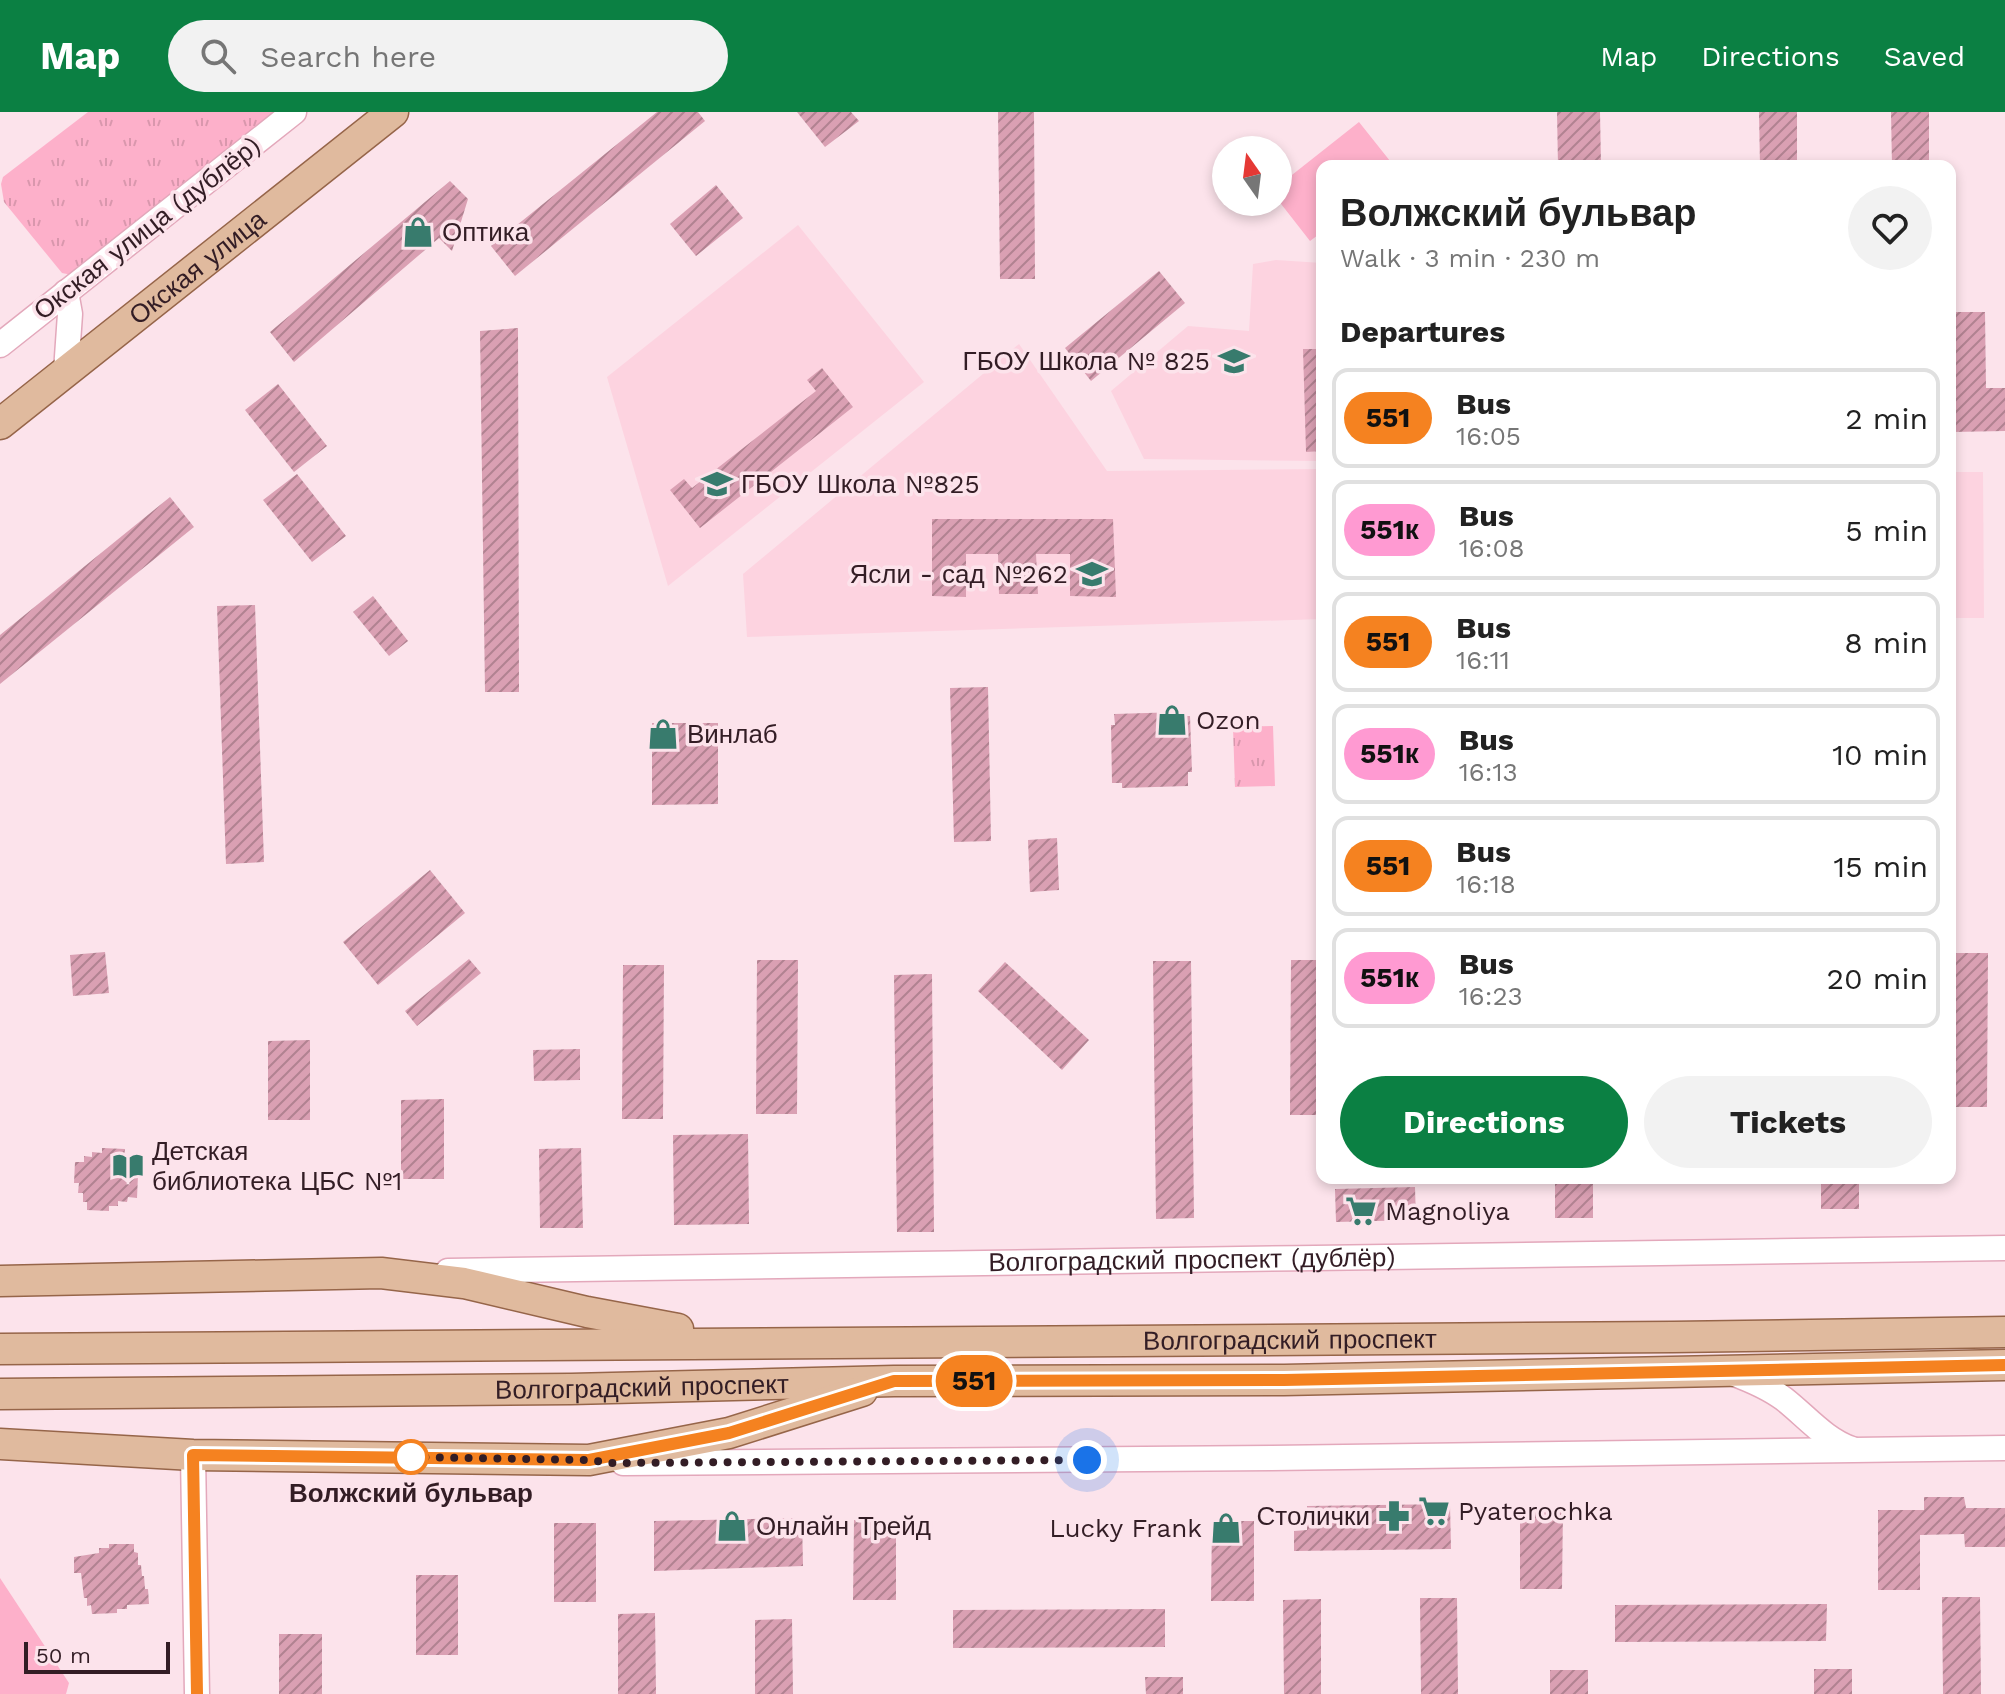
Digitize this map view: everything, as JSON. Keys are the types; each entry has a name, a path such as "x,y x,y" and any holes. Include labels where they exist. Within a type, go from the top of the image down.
{"main road":[{"name":"Окская улица","path":"0,424 393,112"},
{"name":"Волгоградский проспект (дублёр)","path":"0,1281 381,1273 464,1283 587,1312 754,1343"},
{"name":"Волгоградский проспект","path":"0,1349 2005,1332"},
{"name":"Волгоградский проспект","path":"0,1394 571,1389 894,1381 1300,1379 2005,1365"},
{"path":"0,1444 193,1455 589,1460 729,1433 894,1381"}],"street":[{"name":"Окская улица (дублёр)","path":"0,345 294,112"},
{"path":"66,292 70,314 66,371"},
{"name":"Волгоградский проспект (дублёр)","path":"381,1273 859,1262 1502,1257 2005,1248"},
{"path":"1722,1370 1758,1382 1832,1439 1858,1451"},
{"path":"589,1460 612,1463 1087,1460 2005,1448"},
{"path":"193,1455 197,1694"}],"shaded area":[{"name":"ГБОУ Школа №825","path":"798,225 924,382 668,586 607,377"},
{"name":"ГБОУ Школа № 825","path":"1276,260 1316,263 1316,461 1144,459 1111,391 1188,326 1249,331 1253,264"},
{"path":"1019,344 1107,471 1316,469 1316,619 747,637 743,574"},
{"path":"1956,472 1983,472 1984,618 1956,618"}],"green space":[{"path":"88,112 281,112 72,275 62,273 4,202 1,184 3,177"},
{"path":"1359,122 1389,160 1316,160 1316,236 1310,241 1290,216 1292,175"},
{"path":"1273,726 1275,786 1235,787 1233,727"},
{"path":"0,1578 69,1683 66,1694 0,1694"}],"building":[{"path":"657,112 698,112 705,121 515,276 491,246"},
{"path":"797,112 851,112 859,121 825,147"},
{"path":"998,112 1034,112 1035,279 1000,279"},
{"path":"1557,112 1600,112 1601,160 1558,160"},
{"path":"1759,112 1797,112 1797,160 1760,160"},
{"path":"1891,112 1929,112 1929,160 1892,160"},
{"path":"450,181 468,199 452,251 439,238 294,362 270,332"},
{"path":"716,185 743,218 696,256 670,224"},
{"path":"1159,271 1185,303 1091,381 1065,348"},
{"path":"1956,312 1985,312 1986,388 2005,388 2005,431 1956,432"},
{"path":"518,328 519,692 485,692 480,331"},
{"path":"1303,349 1316,349 1316,451 1306,452"},
{"path":"822,368 853,407 700,528 670,490 684,479 692,488 816,391 807,380"},
{"path":"278,384 327,446 294,472 245,410"},
{"path":"297,474 346,536 312,562 263,500"},
{"path":"170,497 194,527 0,684 0,635"},
{"name":"Ясли - сад №262","path":"932,519 1113,519 1116,597 1070,596 1070,554 1036,554 1038,594 999,594 998,554 966,554 966,597 932,596"},
{"path":"373,596 408,641 389,656 353,612"},
{"path":"255,605 264,862 226,864 217,606"},
{"path":"988,687 991,841 954,842 950,688"},
{"path":"1180,712 1180,716 1190,716 1192,772 1188,772 1188,786 1122,788 1122,783 1112,783 1111,725 1115,725 1114,714"},
{"path":"652,723 718,723 718,804 652,805"},
{"path":"1057,838 1059,890 1030,892 1028,840"},
{"path":"430,870 465,913 378,985 343,942"},
{"path":"105,952 109,993 73,996 70,955"},
{"path":"1956,953 1988,953 1987,1107 1956,1107"},
{"path":"469,959 481,973 417,1026 405,1011"},
{"path":"757,960 798,960 797,1114 756,1114"},
{"path":"1291,960 1316,960 1316,1115 1290,1115"},
{"path":"1153,961 1191,961 1194,1218 1156,1219"},
{"path":"1005,962 1089,1040 1062,1070 978,991"},
{"path":"623,965 664,965 663,1119 622,1119"},
{"path":"932,974 934,1232 897,1232 894,975"},
{"path":"310,1040 310,1120 268,1120 268,1041"},
{"path":"580,1049 580,1080 534,1081 533,1050"},
{"path":"444,1099 444,1179 401,1179 401,1100"},
{"path":"748,1134 749,1224 674,1225 673,1135"},
{"path":"102,1148 125,1149 124,1157 129,1157 133,1175 138,1175 137,1198 118,1201 118,1206 109,1206 109,1211 87,1210 83,1193 78,1193 79,1183 74,1183 75,1162 84,1162 84,1156 92,1157 92,1152 102,1153"},
{"path":"581,1148 583,1228 540,1228 539,1149"},
{"path":"1555,1184 1593,1184 1593,1218 1555,1218"},
{"path":"1821,1184 1859,1184 1859,1209 1821,1209"},
{"path":"1415,1187 1416,1220 1336,1222 1335,1189"},
{"path":"1924,1497 1964,1497 1966,1508 2005,1508 2005,1547 1965,1547 1964,1534 1920,1535 1920,1590 1878,1590 1878,1510 1924,1510"},
{"path":"1450,1504 1451,1549 1294,1551 1294,1531 1307,1530 1307,1506"},
{"path":"1520,1510 1563,1510 1562,1589 1520,1589"},
{"path":"802,1518 803,1566 654,1571 654,1521"},
{"path":"854,1520 896,1521 896,1600 853,1600"},
{"path":"1212,1521 1254,1521 1254,1601 1211,1601"},
{"path":"554,1523 596,1523 596,1602 554,1602"},
{"path":"109,1544 134,1544 145,1589 148,1589 149,1604 127,1605 127,1609 117,1609 117,1613 92,1614 91,1605 87,1606 87,1598 84,1598 81,1573 74,1573 74,1557 99,1553 99,1548 109,1548"},
{"path":"416,1575 458,1575 458,1655 416,1655"},
{"path":"1942,1597 1980,1597 1981,1694 1943,1694"},
{"path":"1420,1598 1457,1598 1458,1694 1421,1694"},
{"path":"1321,1599 1321,1694 1284,1694 1283,1600"},
{"path":"1827,1604 1826,1641 1615,1642 1615,1605"},
{"path":"1165,1609 1165,1647 953,1648 953,1610"},
{"path":"655,1613 656,1694 618,1694 618,1614"},
{"path":"792,1619 793,1694 755,1694 755,1620"},
{"path":"279,1634 322,1634 322,1694 279,1694"},
{"path":"1814,1669 1852,1669 1852,1694 1814,1694"},
{"path":"1550,1670 1588,1670 1588,1694 1550,1694"},
{"path":"1145,1677 1183,1677 1183,1694 1146,1694"}],"bus line":[{"name":"551","path":"197,1694 193,1455 589,1460 729,1433 894,1381 1284,1380 2005,1365"}],"place":[{"name":"Оптика","path":"418,232"},
{"name":"ГБОУ Школа № 825","path":"1234,361"},
{"name":"ГБОУ Школа №825","path":"717,484"},
{"name":"Ясли - сад №262","path":"1092,574"},
{"name":"Ozon","path":"1172,720"},
{"name":"Винлаб","path":"663,734"},
{"name":"Детская библиотека ЦБС №1","path":"128,1166"},
{"name":"Magnoliya","path":"1361,1211"},
{"name":"Волжский бульвар","path":"411,1457"},
{"name":"Pyaterochka","path":"1434,1511"},
{"name":"Столички","path":"1394,1516"},
{"name":"Онлайн Трейд","path":"732,1526"},
{"name":"Lucky Frank","path":"1226,1528"}],"route":[{"path":"411,1457 612,1463 1087,1460"}]}
